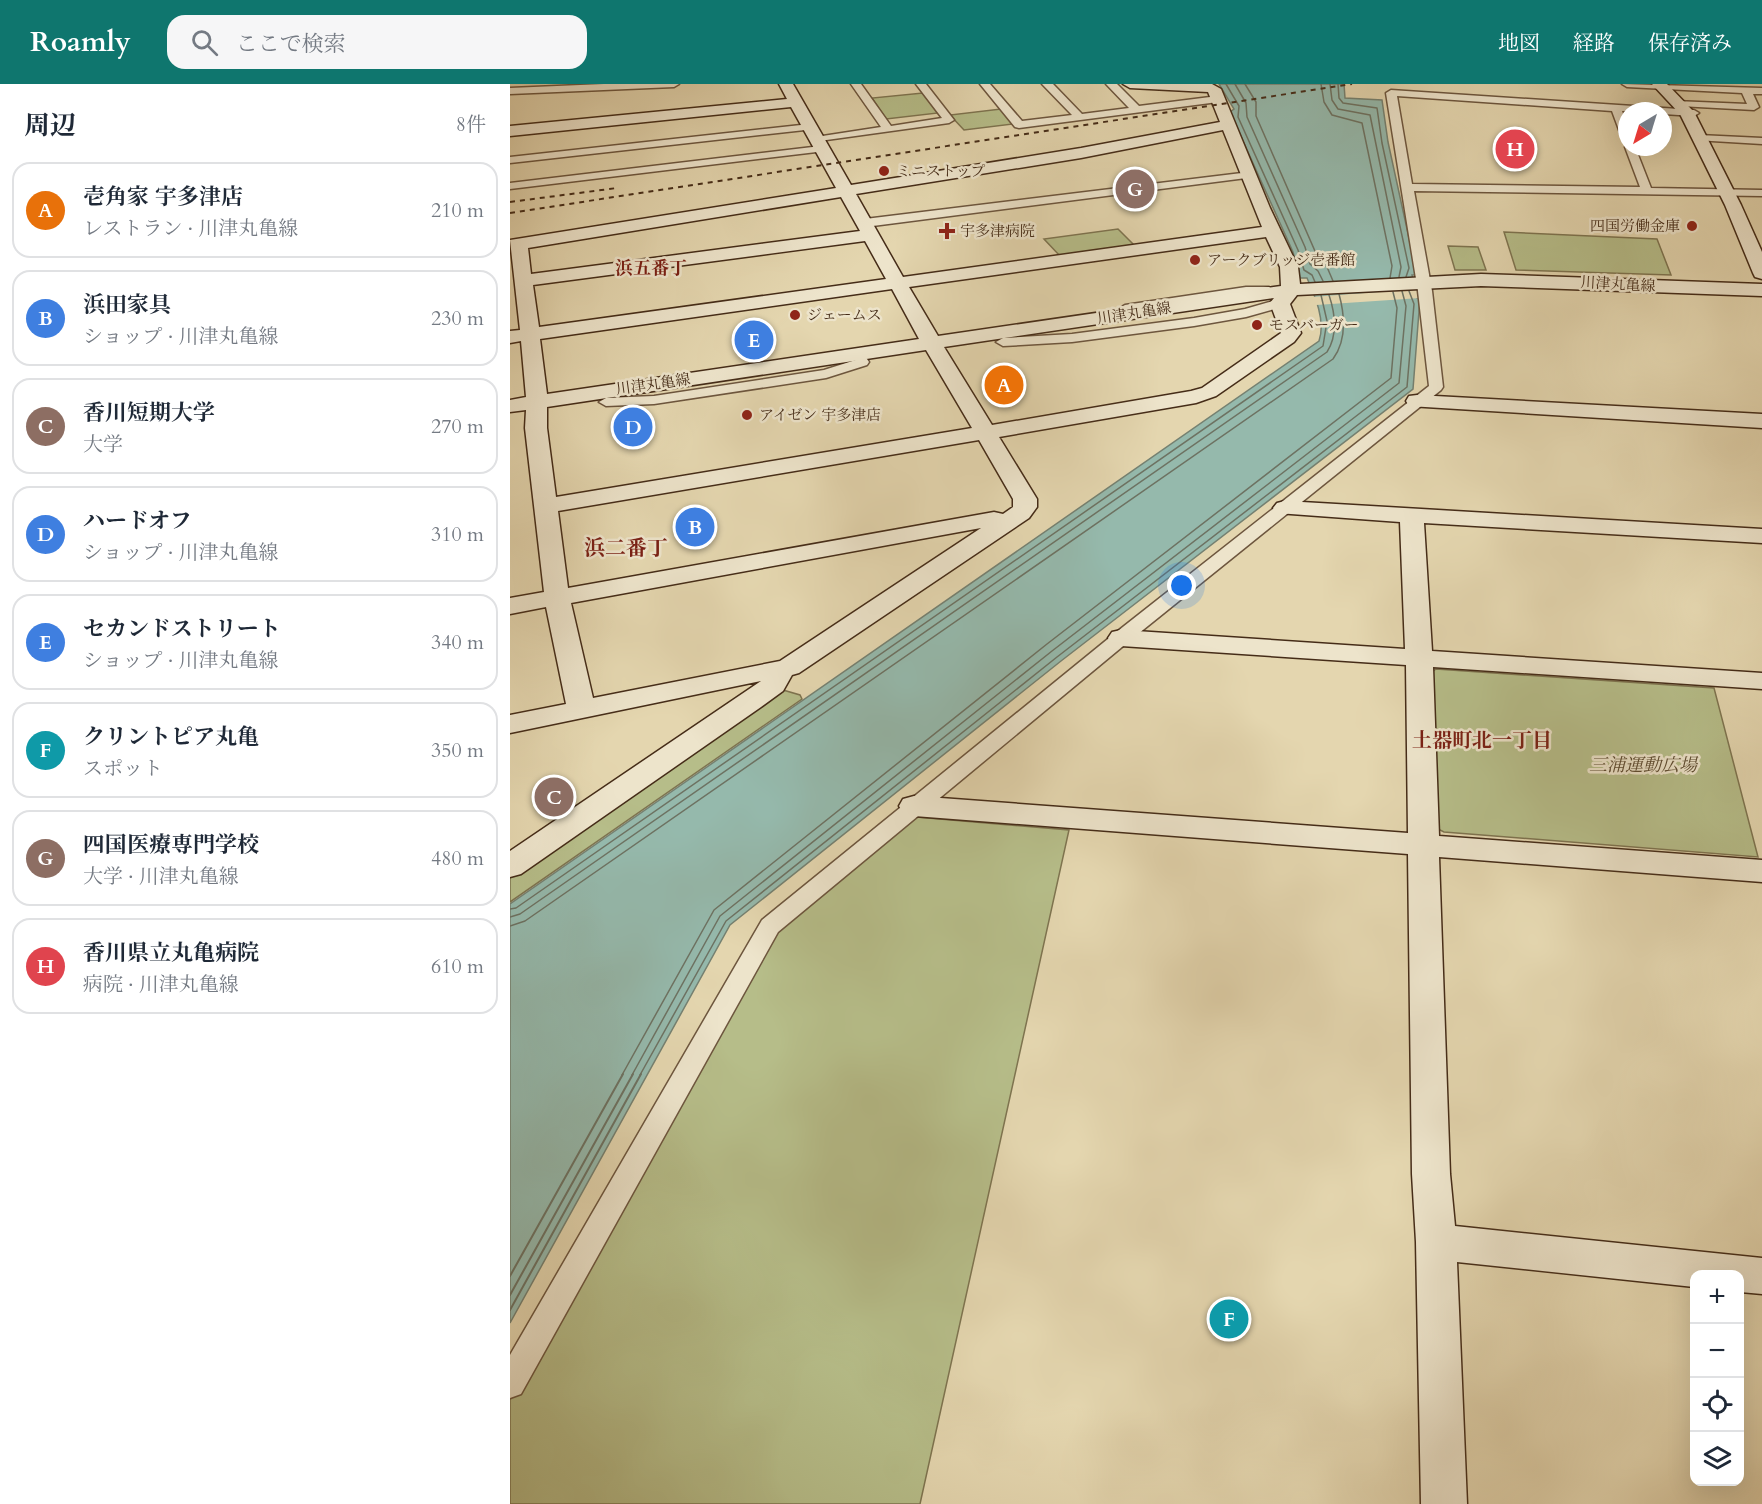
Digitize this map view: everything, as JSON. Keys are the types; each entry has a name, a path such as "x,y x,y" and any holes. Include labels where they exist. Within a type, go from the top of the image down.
{"street":[{"path":"510,91 674,84"},
{"path":"510,724 780,670 796,664 1021,513 1025,507 1025,499 935,347 786,84"},
{"path":"856,84 888,129"},
{"path":"511,183 949,120 921,84"},
{"path":"985,84 1019,124 1136,109 1209,90"},
{"path":"1047,84 1080,117"},
{"path":"1111,84 1136,109"},
{"path":"1130,84 1209,90"},
{"path":"510,1384 770,926 1121,638 1436,387 1392,96 1392,87 1400,84"},
{"path":"1627,84 1762,90"},
{"path":"1665,85 1689,111 1731,192 1762,245"},
{"path":"544,506 1205,394 1290,336 1296,295 1289,267 1250,174 1209,90"},
{"path":"1672,111 1754,106 1746,90"},
{"path":"1392,96 1618,112"},
{"path":"510,131 796,102"},
{"path":"1672,115 1689,111"},
{"path":"581,710 557,597 544,506 536,407 520,335 522,281 514,244 1081,153 1228,125"},
{"path":"510,160 816,138"},
{"path":"1704,138 1762,141"},
{"path":"1633,156 1647,191"},
{"path":"522,281 1250,174"},
{"path":"1406,187 1762,193"},
{"path":"1731,192 1762,273"},
{"path":"520,335 1272,231"},
{"name":"川津丸亀線","path":"510,406 536,407 1296,295 1421,286 1540,281 1762,290"},
{"name":"川津丸亀線","path":"1421,286 1762,301"},
{"path":"1417,401 1762,421"},
{"name":"川津丸亀線","path":"510,416 536,407"},
{"path":"1285,508 1762,536"},
{"path":"1412,516 1419,657 1431,1174 1436,1242 1444,1504"},
{"path":"510,606 994,519 1007,522"},
{"path":"1121,638 1762,681"},
{"path":"510,866 751,701 772,685 780,670"},
{"path":"914,806 1762,870"},
{"path":"1436,1242 1762,1275"}],"green space":[{"path":"923,93 938,113 886,119 872,98"},
{"path":"1001,109 1013,124 964,130 950,115"},
{"path":"1118,229 1135,246 1060,256 1044,239"},
{"path":"1504,232 1657,239 1671,275 1516,270"},
{"path":"1448,246 1478,247 1486,270 1455,270"},
{"name":"三浦運動広場","path":"1436,669 1714,688 1758,857 1444,832 1438,829 1432,672"},
{"path":"783,690 800,695 802,699 510,902 510,874"},
{"path":"916,817 1069,830 920,1504 510,1504 510,1400 778,929"}],"water":[{"path":"1219,84 1344,84 1345,98 1382,100 1388,142 1417,275 1412,275 1417,298 1420,298 1413,389 1061,661 730,925 510,1323 510,904 1319,341 1321,325 1319,309 1313,293 1307,278 1300,278 1293,252 1230,112 1234,109"}],"pier":[{"path":"1418,289 1420,298 1316,305 1312,297"}],"railway":[{"path":"510,213 1352,84"},
{"path":"510,202 617,188"}],"place":[{"name":"香川県立丸亀病院","path":"1515,149"},
{"name":"ミニストップ","path":"884,171"},
{"name":"四国医療専門学校","path":"1135,189"},
{"name":"四国労働金庫","path":"1692,226"},
{"name":"宇多津病院","path":"947,231"},
{"name":"アークブリッジ壱番館","path":"1195,260"},
{"name":"ジェームス","path":"795,315"},
{"name":"モスバーガー","path":"1257,325"},
{"name":"セカンドストリート","path":"754,340"},
{"name":"壱角家 宇多津店","path":"1004,385"},
{"name":"アイゼン 宇多津店","path":"747,415"},
{"name":"ハードオフ","path":"633,427"},
{"name":"浜田家具","path":"695,527"},
{"name":"香川短期大学","path":"554,797"},
{"name":"クリントピア丸亀","path":"1229,1319"}],"district":[{"name":"浜五番丁","path":"651,268"},
{"name":"浜二番丁","path":"626,548"},
{"name":"土器町北一丁目","path":"1482,740"}]}
